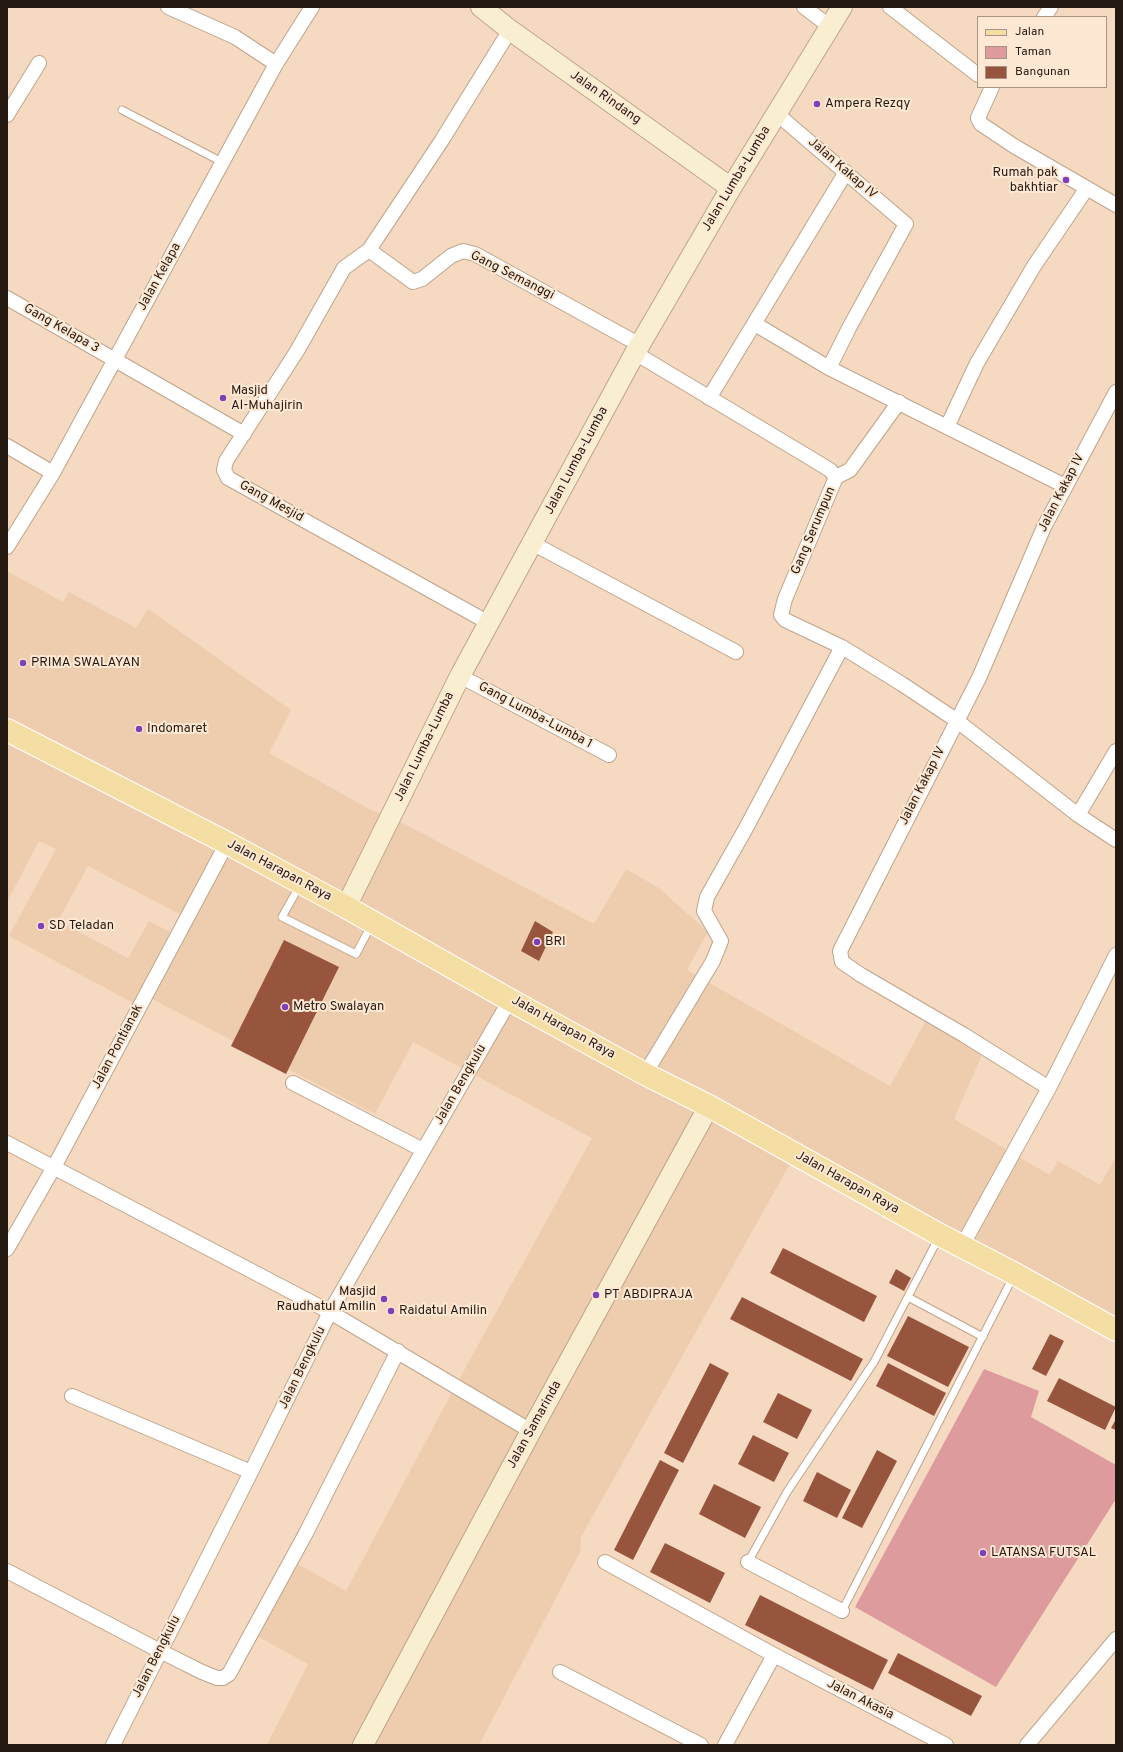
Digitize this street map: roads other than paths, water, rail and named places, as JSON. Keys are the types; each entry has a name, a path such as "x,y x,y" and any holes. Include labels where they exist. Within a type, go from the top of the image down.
{"main road":[{"name":"Jalan Harapan Raya","path":"7,730 227,843 374,922 510,1000 645,1074 709,1106 940,1235 1116,1330"}],"street":[{"path":"168,7 234,37 276,64"},
{"name":"Jalan Kelapa","path":"7,547 53,473 276,64 312,7"},
{"name":"Jalan Rindang","path":"481,7 510,30 731,188"},
{"path":"804,7 829,26"},
{"name":"Jalan Lumba-Lumba","path":"346,907 460,676 638,349 731,188 842,7"},
{"path":"890,7 977,74"},
{"path":"1045,16 1051,7"},
{"path":"115,360 244,434 297,351 344,268 369,250 442,140 510,30"},
{"path":"7,115 39,63"},
{"path":"992,88 978,118 981,124 1014,146 1116,204"},
{"name":"Jalan Kakap IV","path":"777,114 906,224 849,328 829,368"},
{"path":"709,398 846,172"},
{"path":"947,426 977,363 1034,266 1087,188"},
{"name":"Gang Semanggi","path":"369,250 413,282 422,279 451,256 462,251 475,254 638,349"},
{"name":"Gang Kelapa 3","path":"7,298 115,360"},
{"path":"755,324 829,368 1065,486"},
{"name":"Gang Serumpun","path":"638,349 709,398 812,458 830,470 836,477 785,599 781,616 785,620 842,648"},
{"name":"Jalan Kakap IV","path":"1049,1088 842,962 840,951 956,720 979,678 1044,527 1115,394"},
{"path":"836,477 850,470 898,402"},
{"name":"Gang Mesjid","path":"244,434 226,461 224,470 228,478 489,623"},
{"path":"7,446 53,473"},
{"path":"532,543 736,652"},
{"path":"645,1074 713,961 721,941 704,911 707,897 746,828 842,648 902,684 956,720 1078,815 1116,840"},
{"name":"Gang Lumba-Lumba 1","path":"460,676 609,755"},
{"path":"1078,815 1116,751"},
{"name":"Jalan Pontianak","path":"7,1249 54,1167 227,843"},
{"path":"962,1246 1049,1088 1116,955"},
{"name":"Jalan Bengkulu","path":"112,1745 251,1472 330,1312 510,1000"},
{"path":"293,1083 423,1150"},
{"name":"Jalan Samarinda","path":"363,1745 531,1431 709,1106"},
{"path":"7,1143 330,1312 531,1431"},
{"path":"7,1571 160,1651 217,1678 223,1678 229,1674 306,1533 398,1351"},
{"path":"72,1396 251,1472"},
{"name":"Jalan Akasia","path":"605,1562 774,1655 946,1745"},
{"path":"748,1562 842,1611"},
{"path":"1027,1745 1116,1638"},
{"path":"725,1745 774,1655"},
{"path":"560,1672 701,1745"}],"lane":[{"path":"122,110 222,162"},
{"path":"301,883 282,917 356,954 374,922"},
{"path":"748,1562 787,1492 874,1362 940,1235"},
{"path":"842,1611 1014,1274"},
{"path":"908,1297 983,1337"}],"place":[{"name":"Ampera Rezqy","path":"817,104"},
{"name":"Rumah pak bakhtiar","path":"1066,180"},
{"name":"Masjid Al-Muhajirin","path":"223,398"},
{"name":"PRIMA SWALAYAN","path":"23,663"},
{"name":"Indomaret","path":"139,729"},
{"name":"SD Teladan","path":"41,926"},
{"name":"BRI","path":"537,942"},
{"name":"Metro Swalayan","path":"285,1007"},
{"name":"PT ABDIPRAJA","path":"596,1295"},
{"name":"Masjid Raudhatul Amilin","path":"384,1299"},
{"name":"Raidatul Amilin","path":"391,1311"},
{"name":"LATANSA FUTSAL","path":"983,1553"}]}
